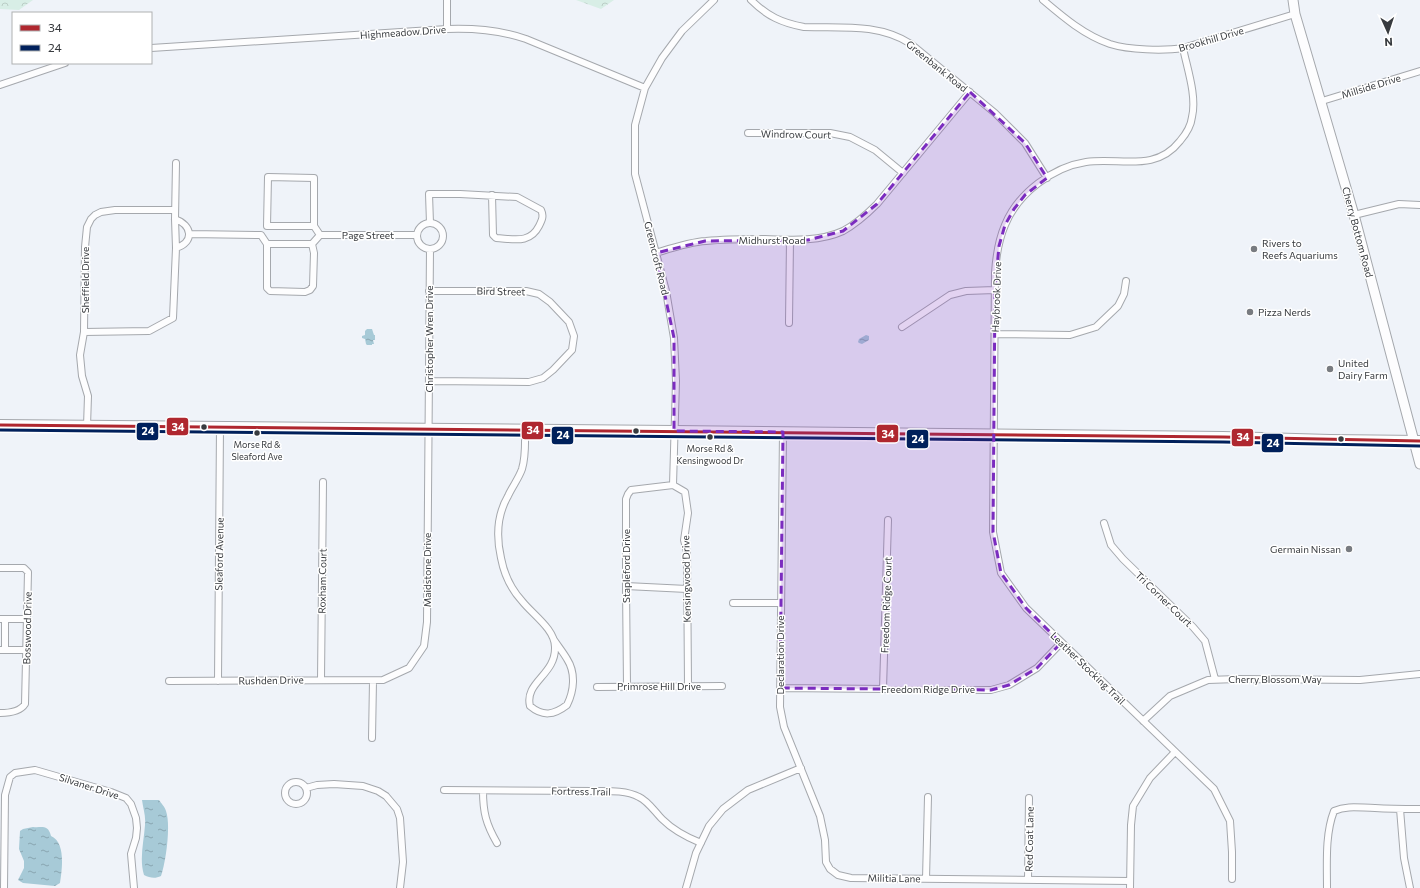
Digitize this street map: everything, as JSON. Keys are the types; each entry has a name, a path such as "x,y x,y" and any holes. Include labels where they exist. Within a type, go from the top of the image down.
{"main road":[{"name":"Cherry Bottom Road","path":"1293,0 1354,215 1405,405 1417,441 1420,464"},
{"path":"0,425 993,434 1417,441"}],"street":[{"path":"447,0 447,29"},
{"path":"646,88 662,58 682,31 714,0"},
{"name":"Greenbank Road","path":"751,0 768,14 793,25 804,27 877,29 901,37 995,113 1025,143 1047,178"},
{"name":"Brookhill Drive","path":"1043,0 1066,20 1087,34 1110,44 1142,49 1172,50 1183,48 1296,14"},
{"name":"Highmeadow Drive","path":"152,48 447,29 494,31 518,36 646,88"},
{"name":"Haybrook Drive","path":"993,434 996,269 999,246 1005,225 1025,195 1047,178 1066,168 1088,162 1146,161 1157,158 1177,145 1187,133 1193,117 1193,97 1183,48"},
{"path":"0,85 62,64"},
{"name":"Millside Drive","path":"1322,101 1420,71"},
{"name":"Greencroft Road","path":"646,88 635,125 635,174 666,291 674,338 676,381 674,431"},
{"name":"Midhurst Road","path":"656,252 689,243 705,241 808,240 843,231 863,218 877,204 970,92"},
{"name":"Windrow Court","path":"748,133 830,133 850,137 874,150 903,173"},
{"path":"84,332 149,331 173,318 176,248 176,163"},
{"path":"262,235 267,226 268,177 314,178 314,226 320,235 312,244 267,244"},
{"path":"430,223 429,194 492,195 517,197 541,210 543,214 536,232 527,239 494,237 492,195"},
{"path":"1354,215 1399,204 1420,205"},
{"name":"Sheffield Drive","path":"87,426 88,396 82,376 80,355 84,332 87,226 95,215 101,212 115,210 175,210"},
{"path":"175,219 182,222 187,227 190,234 187,241 182,246 176,248"},
{"path":"430,223 434,223 441,228 444,236 441,244 430,250 422,247 417,239 417,235 422,225 430,223"},
{"path":"267,226 314,226"},
{"path":"190,234 262,235"},
{"path":"262,235 267,244 267,288 270,291 305,292 310,290 313,286 314,253 312,244"},
{"name":"Page Street","path":"320,235 417,235"},
{"path":"789,323 790,240"},
{"name":"Christopher Wren Drive","path":"428,429 430,250"},
{"path":"995,334 1070,335 1096,327 1118,306 1124,294 1126,281"},
{"path":"902,327 950,295 966,291 995,290"},
{"name":"Bird Street","path":"429,291 526,291 540,294 569,322 574,336 572,350 554,370 543,378 529,382 429,381"},
{"name":"Sleaford Avenue","path":"218,681 220,427"},
{"name":"Maidstone Drive","path":"373,681 383,680 409,668 424,646 427,622 428,429"},
{"path":"525,429 523,466 504,503 500,515 498,529 499,549 504,571 511,585 522,601 546,626 568,660 572,668 573,676 572,691 567,706 554,713 541,713 530,706 529,695 531,690 549,670 555,647 554,640"},
{"path":"673,485 674,431"},
{"name":"Declaration Drive","path":"783,432 780,707 784,727 820,816 825,840 826,862 830,869"},
{"name":"Leather Stocking Trail","path":"993,434 993,532 1001,573 1026,608 1214,789 1230,820 1232,879"},
{"name":"Roxham Court","path":"322,680 324,482"},
{"name":"Stapleford Drive","path":"627,686 626,499 631,490 673,485"},
{"name":"Kensingwood Drive","path":"673,485 685,492 688,513 684,540 686,552 688,686"},
{"name":"Freedom Ridge Court","path":"883,689 888,520"},
{"name":"Tri Corner Court","path":"1104,523 1110,545 1193,627 1205,641 1215,679"},
{"name":"Bosswood Drive","path":"0,568 24,568 28,572 25,704 23,708 18,710 8,713 0,713"},
{"path":"626,586 687,589"},
{"path":"732,603 781,603"},
{"path":"26,619 3,619 2,650 27,650"},
{"name":"Freedom Ridge Drive","path":"780,688 991,690 1009,685 1037,668 1061,643"},
{"name":"Cherry Blossom Way","path":"1143,721 1170,696 1208,680 1360,680 1420,674"},
{"name":"Rushden Drive","path":"169,681 373,681"},
{"path":"372,738 373,681"},
{"name":"Primrose Hill Drive","path":"597,687 722,686"},
{"path":"1130,888 1133,806 1150,778 1175,752"},
{"path":"686,888 696,853 709,826 723,808 748,790 801,768"},
{"name":"Silvaner Drive","path":"2,795 10,777 15,773 35,770 111,792 126,798 133,810 137,828 136,838 131,854 134,888"},
{"path":"306,788 317,785 334,784 363,786 378,791 386,796 397,809 400,818 403,862 400,888"},
{"name":"Fortress Trail","path":"444,790 613,791 632,794 640,797 674,829 701,843"},
{"path":"483,791 483,806 486,821 497,843"},
{"path":"2,795 4,888"},
{"path":"926,878 928,797"},
{"name":"Red Coat Lane","path":"1028,880 1029,798"},
{"path":"1327,888 1330,820 1334,811 1342,807 1420,809"},
{"path":"1400,809 1404,858 1410,888"},
{"name":"Militia Lane","path":"830,869 838,876 851,878 1130,881"}],"highlighted area":[{"path":"970,92 1025,143 1047,178 1025,195 1014,209 1005,225 999,246 995,290 993,532 1001,573 1026,608 1061,643 1037,668 1009,685 991,690 780,688 783,432 674,431 674,338 656,253 705,241 808,240 843,231 877,204"}],"green space":[{"path":"0,0 33,0 19,10 0,9"},
{"path":"576,0 614,0 601,9"}],"water":[{"path":"367,329 372,329 375,335 375,340 373,340 374,344 372,345 367,345 365,339 362,338"},
{"path":"866,335 869,336 869,340 862,344 858,342 859,339"},
{"path":"142,800 159,800 164,807 167,817 168,834 165,861 161,876 157,878 144,875 142,856 145,815"},
{"path":"33,827 46,828 59,844 62,857 62,871 60,883 55,886 23,883 18,880 24,868 24,861 19,849 20,831"}],"transit line":[{"name":"34","path":"0,425 1223,437 1420,441"},
{"name":"24","path":"0,430 1223,442 1420,446"}],"place":[{"name":"Rivers to Reefs Aquariums","path":"1254,249"},
{"name":"Pizza Nerds","path":"1250,312"},
{"name":"United Dairy Farm","path":"1330,369"},
{"name":"Morse Rd & Sleaford Ave","path":"257,433"},
{"name":"Morse Rd & Kensingwood Dr","path":"710,437"},
{"name":"Germain Nissan","path":"1349,549"}]}
